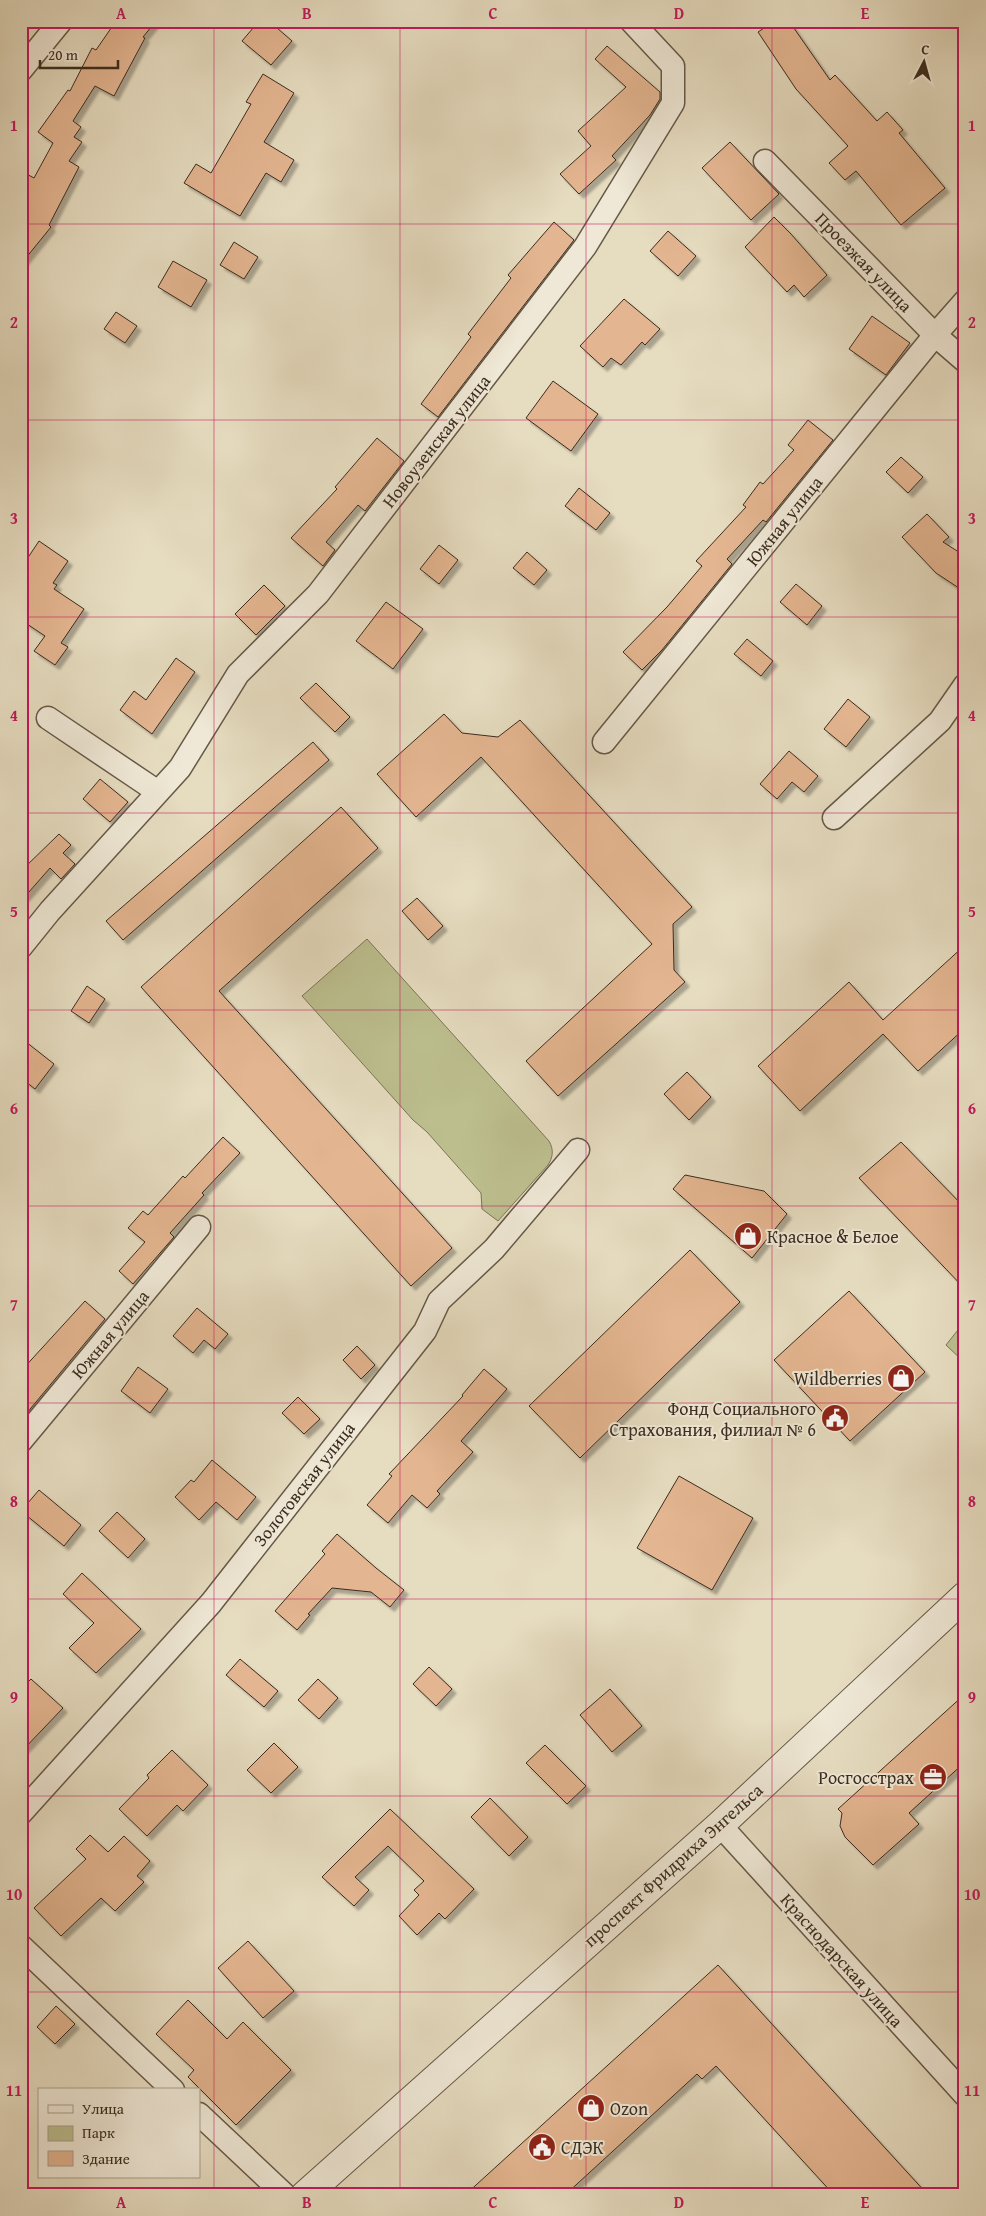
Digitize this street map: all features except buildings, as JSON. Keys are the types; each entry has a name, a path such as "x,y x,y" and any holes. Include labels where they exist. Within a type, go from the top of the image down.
{"street":[{"path":"21,70 61,21"},
{"name":"Новоузенская улица","path":"21,947 50,911 180,768 238,674 318,594 585,248 673,103 673,66 631,21"},
{"name":"Проезжая улица","path":"765,161 935,335 965,361"},
{"name":"Южная улица","path":"604,742 935,335 965,301"},
{"path":"834,818 940,721 965,685"},
{"path":"48,718 158,792"},
{"name":"Золотовская улица","path":"21,1813 211,1603 424,1331 439,1301 494,1249 578,1150"},
{"name":"Южная улица","path":"21,1441 199,1227"},
{"name":"проспект Фридриха Энгельса","path":"305,2195 720,1825 965,1596"},
{"name":"Краснодарская улица","path":"720,1825 965,2095"},
{"path":"21,1946 171,2088"},
{"path":"200,2115 284,2195"}],"green space":[{"path":"367,939 551,1144 552,1153 548,1165 498,1221 482,1209 481,1193 302,996"},
{"path":"965,1321 965,1363 946,1345"}],"place":[{"name":"Красное & Белое","path":"748,1236"},
{"name":"Wildberries","path":"901,1378"},
{"name":"Фонд Социального Страхования, филиал № 6","path":"835,1418"},
{"name":"Росгосстрах","path":"933,1777"},
{"name":"Ozon","path":"591,2108"},
{"name":"СДЭК","path":"542,2147"}]}
